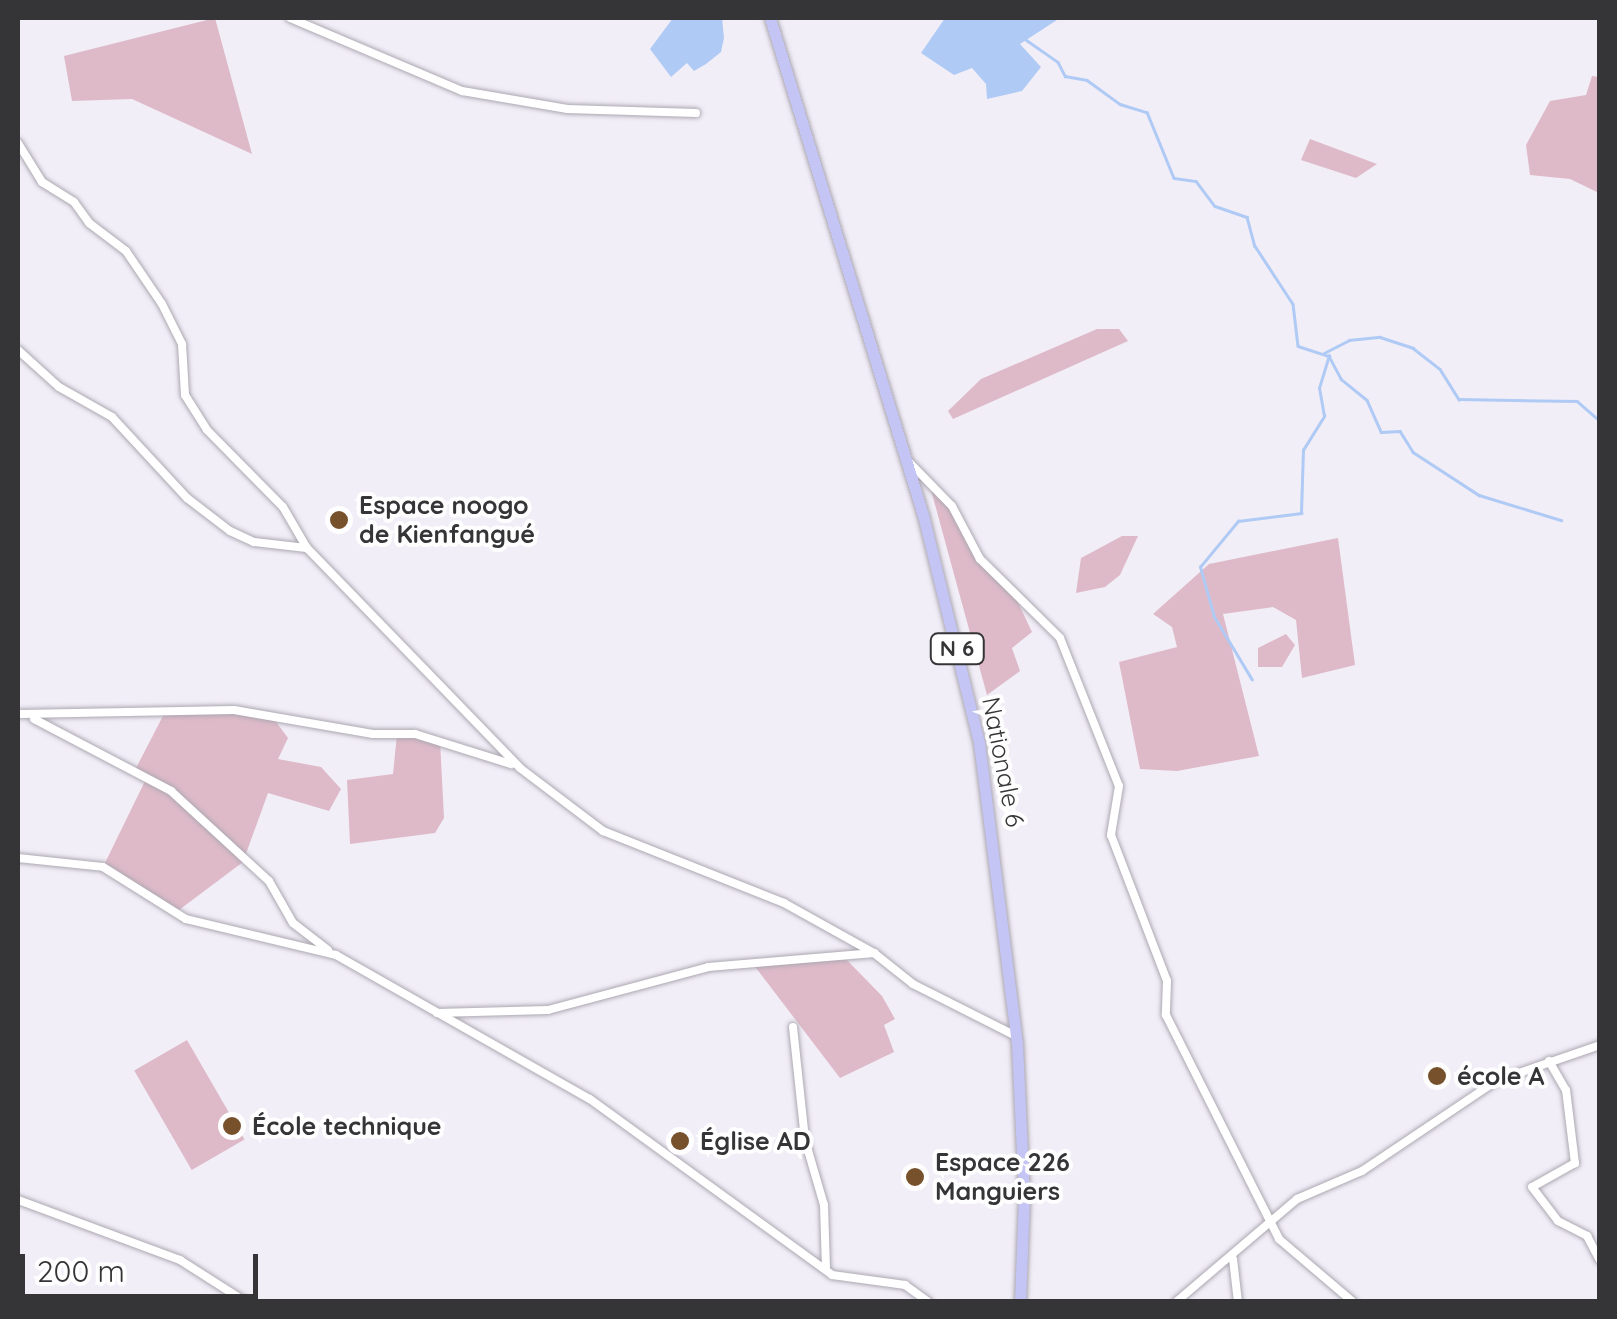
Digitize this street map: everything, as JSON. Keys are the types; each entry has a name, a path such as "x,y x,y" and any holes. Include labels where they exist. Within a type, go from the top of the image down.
{"main road":[{"name":"Nationale 6","path":"770,18 904,456 979,743 1016,1036 1024,1198 1020,1302"}],"street":[{"path":"290,18 462,91 567,109 696,112"},
{"path":"18,143 42,182 74,202 89,223 126,251 182,344 185,396 212,436 283,507 306,548 520,768 603,831 784,904 874,953 913,984 1016,1036"},
{"path":"18,350 59,386 112,417 188,498 230,531 254,542 306,548"},
{"path":"904,456 952,506 980,559 1060,638 1119,786 1111,835 1166,982 1166,1015 1270,1222 1310,1270 1352,1302"},
{"path":"19,714 234,710 373,734 415,734 479,749 520,768"},
{"path":"19,714 171,790 269,881 293,922 336,955 432,1013 590,1099 826,1270 905,1285 928,1302"},
{"path":"18,858 103,866 186,919 336,955"},
{"path":"432,1013 548,1010 708,967 874,953"},
{"path":"793,1027 805,1140 824,1205 826,1270"},
{"path":"1176,1302 1233,1259 1297,1199 1362,1171 1459,1101 1549,1060 1600,1045"},
{"path":"1549,1060 1566,1090 1574,1163 1532,1187 1558,1221 1587,1236 1600,1260"},
{"path":"18,1200 180,1260 246,1302"},
{"path":"1233,1259 1238,1302"}],"shaded area":[{"path":"215,18 252,154 132,99 72,101 64,56"},
{"path":"1592,76 1599,77 1599,193 1570,179 1530,175 1526,145 1550,101 1586,95"},
{"path":"1310,139 1377,164 1356,178 1301,160"},
{"path":"1097,329 1119,329 1128,341 953,419 948,411 981,379"},
{"path":"931,490 952,506 969,541 1013,592 1032,632 1012,648 1020,671 987,695"},
{"path":"1122,536 1138,536 1120,575 1105,587 1076,593 1081,558"},
{"path":"1338,538 1355,665 1302,678 1296,620 1273,607 1223,614 1259,756 1177,771 1140,769 1119,662 1177,647 1172,627 1153,614 1209,564"},
{"path":"1286,634 1295,645 1282,667 1258,667 1258,648"},
{"path":"219,709 274,719 288,738 278,759 321,767 341,789 329,811 268,793 243,862 175,913 103,867 147,777 135,770 164,714"},
{"path":"397,734 440,740 444,818 435,833 350,844 347,780 393,774"},
{"path":"841,954 882,996 895,1019 884,1025 894,1052 840,1078 753,964"},
{"path":"187,1040 244,1140 192,1170 134,1070"}],"water":[{"path":"673,18 722,18 724,38 721,52 706,64 694,71 687,63 671,77 650,49"},
{"path":"945,18 1060,18 1020,44 1041,67 1022,91 987,99 986,84 972,68 954,75 921,53"}],"waterway":[{"path":"1025,39 1058,62 1065,76 1087,80 1120,104 1147,112 1174,178 1196,181 1215,206 1247,217 1255,246 1293,304 1298,346 1329,356 1341,379 1367,400 1381,432 1400,431 1413,452 1479,495 1561,520"},
{"path":"1324,353 1349,340 1380,337 1413,348 1440,369 1459,399 1577,401 1600,421"},
{"path":"1252,680 1214,617 1200,567 1238,521 1301,513 1303,450 1324,416 1319,388 1329,356"}],"place":[{"name":"Espace noogo de Kienfangué","path":"339,520"},
{"name":"école A","path":"1437,1076"},
{"name":"École technique","path":"232,1126"},
{"name":"Église AD","path":"680,1141"},
{"name":"Espace 226 Manguiers","path":"915,1177"}]}
